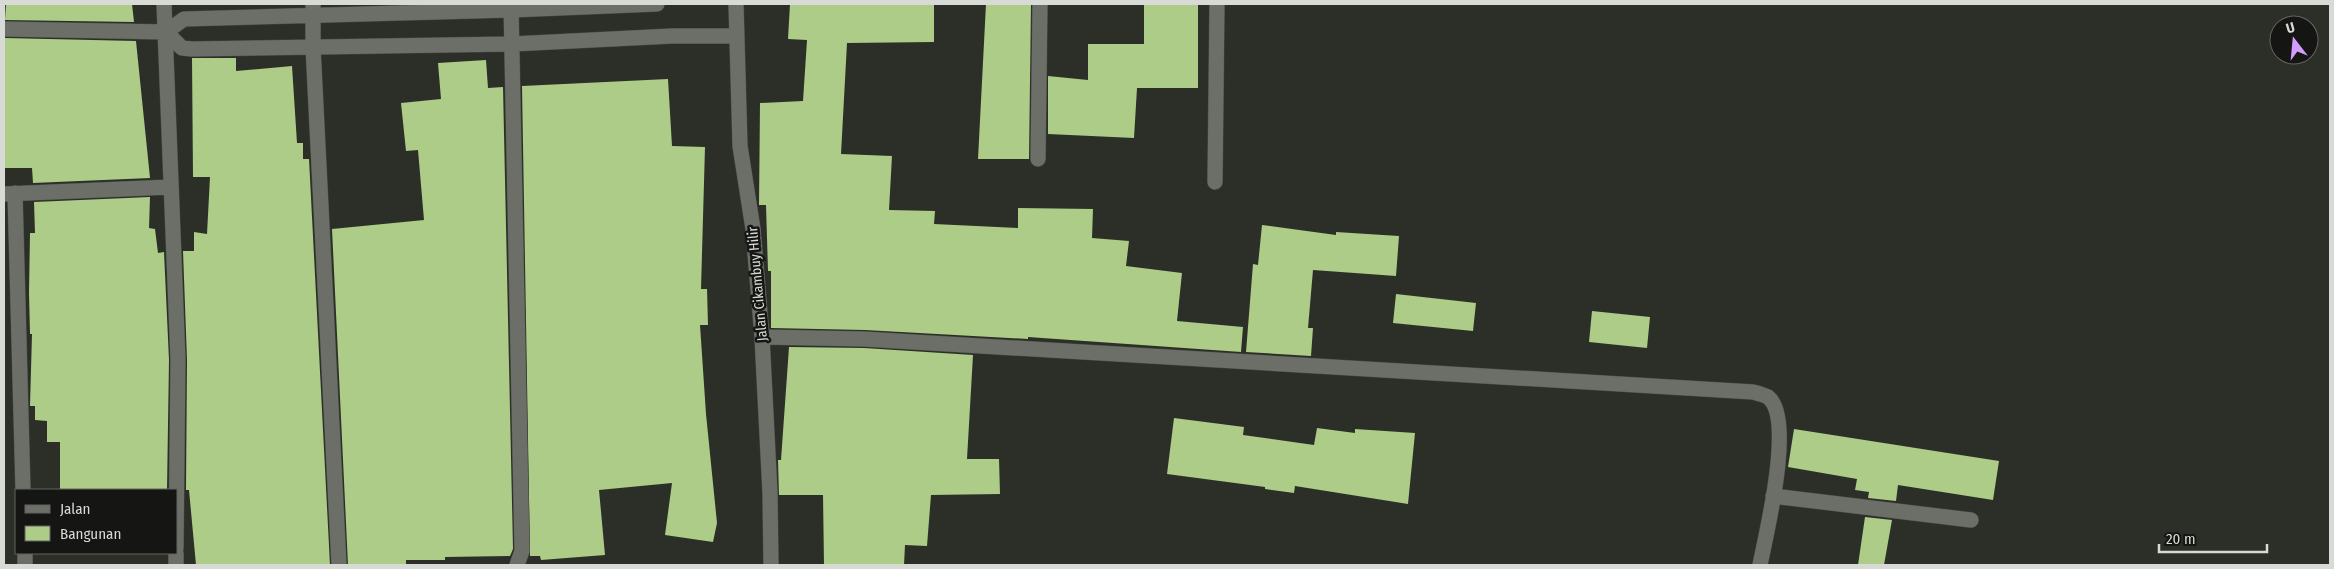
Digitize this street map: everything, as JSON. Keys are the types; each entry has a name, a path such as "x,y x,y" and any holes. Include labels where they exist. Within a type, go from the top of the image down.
{"street":[{"path":"164,4 178,360 177,489"},
{"path":"4,29 166,32 184,19 313,9 657,4"},
{"name":"Jalan Cikambuy Hilir","path":"736,4 740,146 752,229 762,337 770,493 771,565"},
{"path":"1038,159 1040,4"},
{"path":"1215,182 1217,4"},
{"path":"511,7 522,552 517,565"},
{"path":"313,9 313,47 339,565"},
{"path":"166,32 182,48 512,44 672,36 736,36"},
{"path":"23,489 9,193 171,187"},
{"path":"762,337 864,339 1753,392 1768,397 1776,409 1780,451 1760,565"},
{"path":"1773,496 1971,520"}],"building":[{"path":"6,4 132,4 134,22 5,20"},
{"path":"790,4 934,4 934,42 847,43 841,154 892,156 889,210 935,211 934,224 1018,228 1018,208 1093,209 1092,238 1129,241 1126,266 1182,273 1177,321 1243,327 1241,352 1028,337 1028,339 865,330 771,328 771,271 768,271 766,205 759,205 760,103 803,101 807,40 788,39"},
{"path":"986,4 1031,4 1029,159 978,159"},
{"path":"1144,4 1198,4 1198,88 1137,88 1134,138 1048,134 1048,76 1088,80 1088,44 1144,44"},
{"path":"5,38 136,41 150,178 33,183 32,168 4,168"},
{"path":"192,58 236,58 236,71 292,66 297,143 303,143 303,159 309,159 330,565 196,565 189,490 186,490 187,360 183,251 194,251 194,232 207,234 210,177 193,177"},
{"path":"486,60 488,88 503,87 513,549 510,556 406,560 406,565 348,565 332,229 424,220 418,150 406,151 401,103 441,99 438,63"},
{"path":"668,79 672,146 705,147 701,289 707,289 708,325 700,325 706,414 717,523 713,542 665,535 672,483 599,490 605,555 541,560 540,556 530,556 522,86"},
{"path":"150,197 149,228 155,229 158,253 164,252 169,360 167,489 60,489 60,442 47,442 47,421 35,420 35,406 30,406 32,334 30,334 29,293 30,233 35,233 34,202"},
{"path":"1262,225 1336,235 1336,232 1399,236 1396,276 1313,270 1308,328 1313,328 1311,356 1246,352 1253,264 1258,265"},
{"path":"1396,294 1476,303 1473,331 1393,323"},
{"path":"1592,311 1650,317 1647,348 1589,342"},
{"path":"789,347 864,348 973,355 967,459 999,459 1000,494 931,495 927,546 905,545 904,565 824,565 823,495 779,495 778,460 781,460"},
{"path":"1174,418 1244,427 1243,435 1314,445 1317,428 1355,433 1355,429 1415,433 1408,504 1295,486 1294,493 1265,489 1265,487 1167,474"},
{"path":"1794,429 1999,461 1993,500 1898,485 1896,501 1868,498 1869,492 1855,490 1857,479 1788,467"},
{"path":"1865,517 1892,520 1884,565 1858,565"}]}
